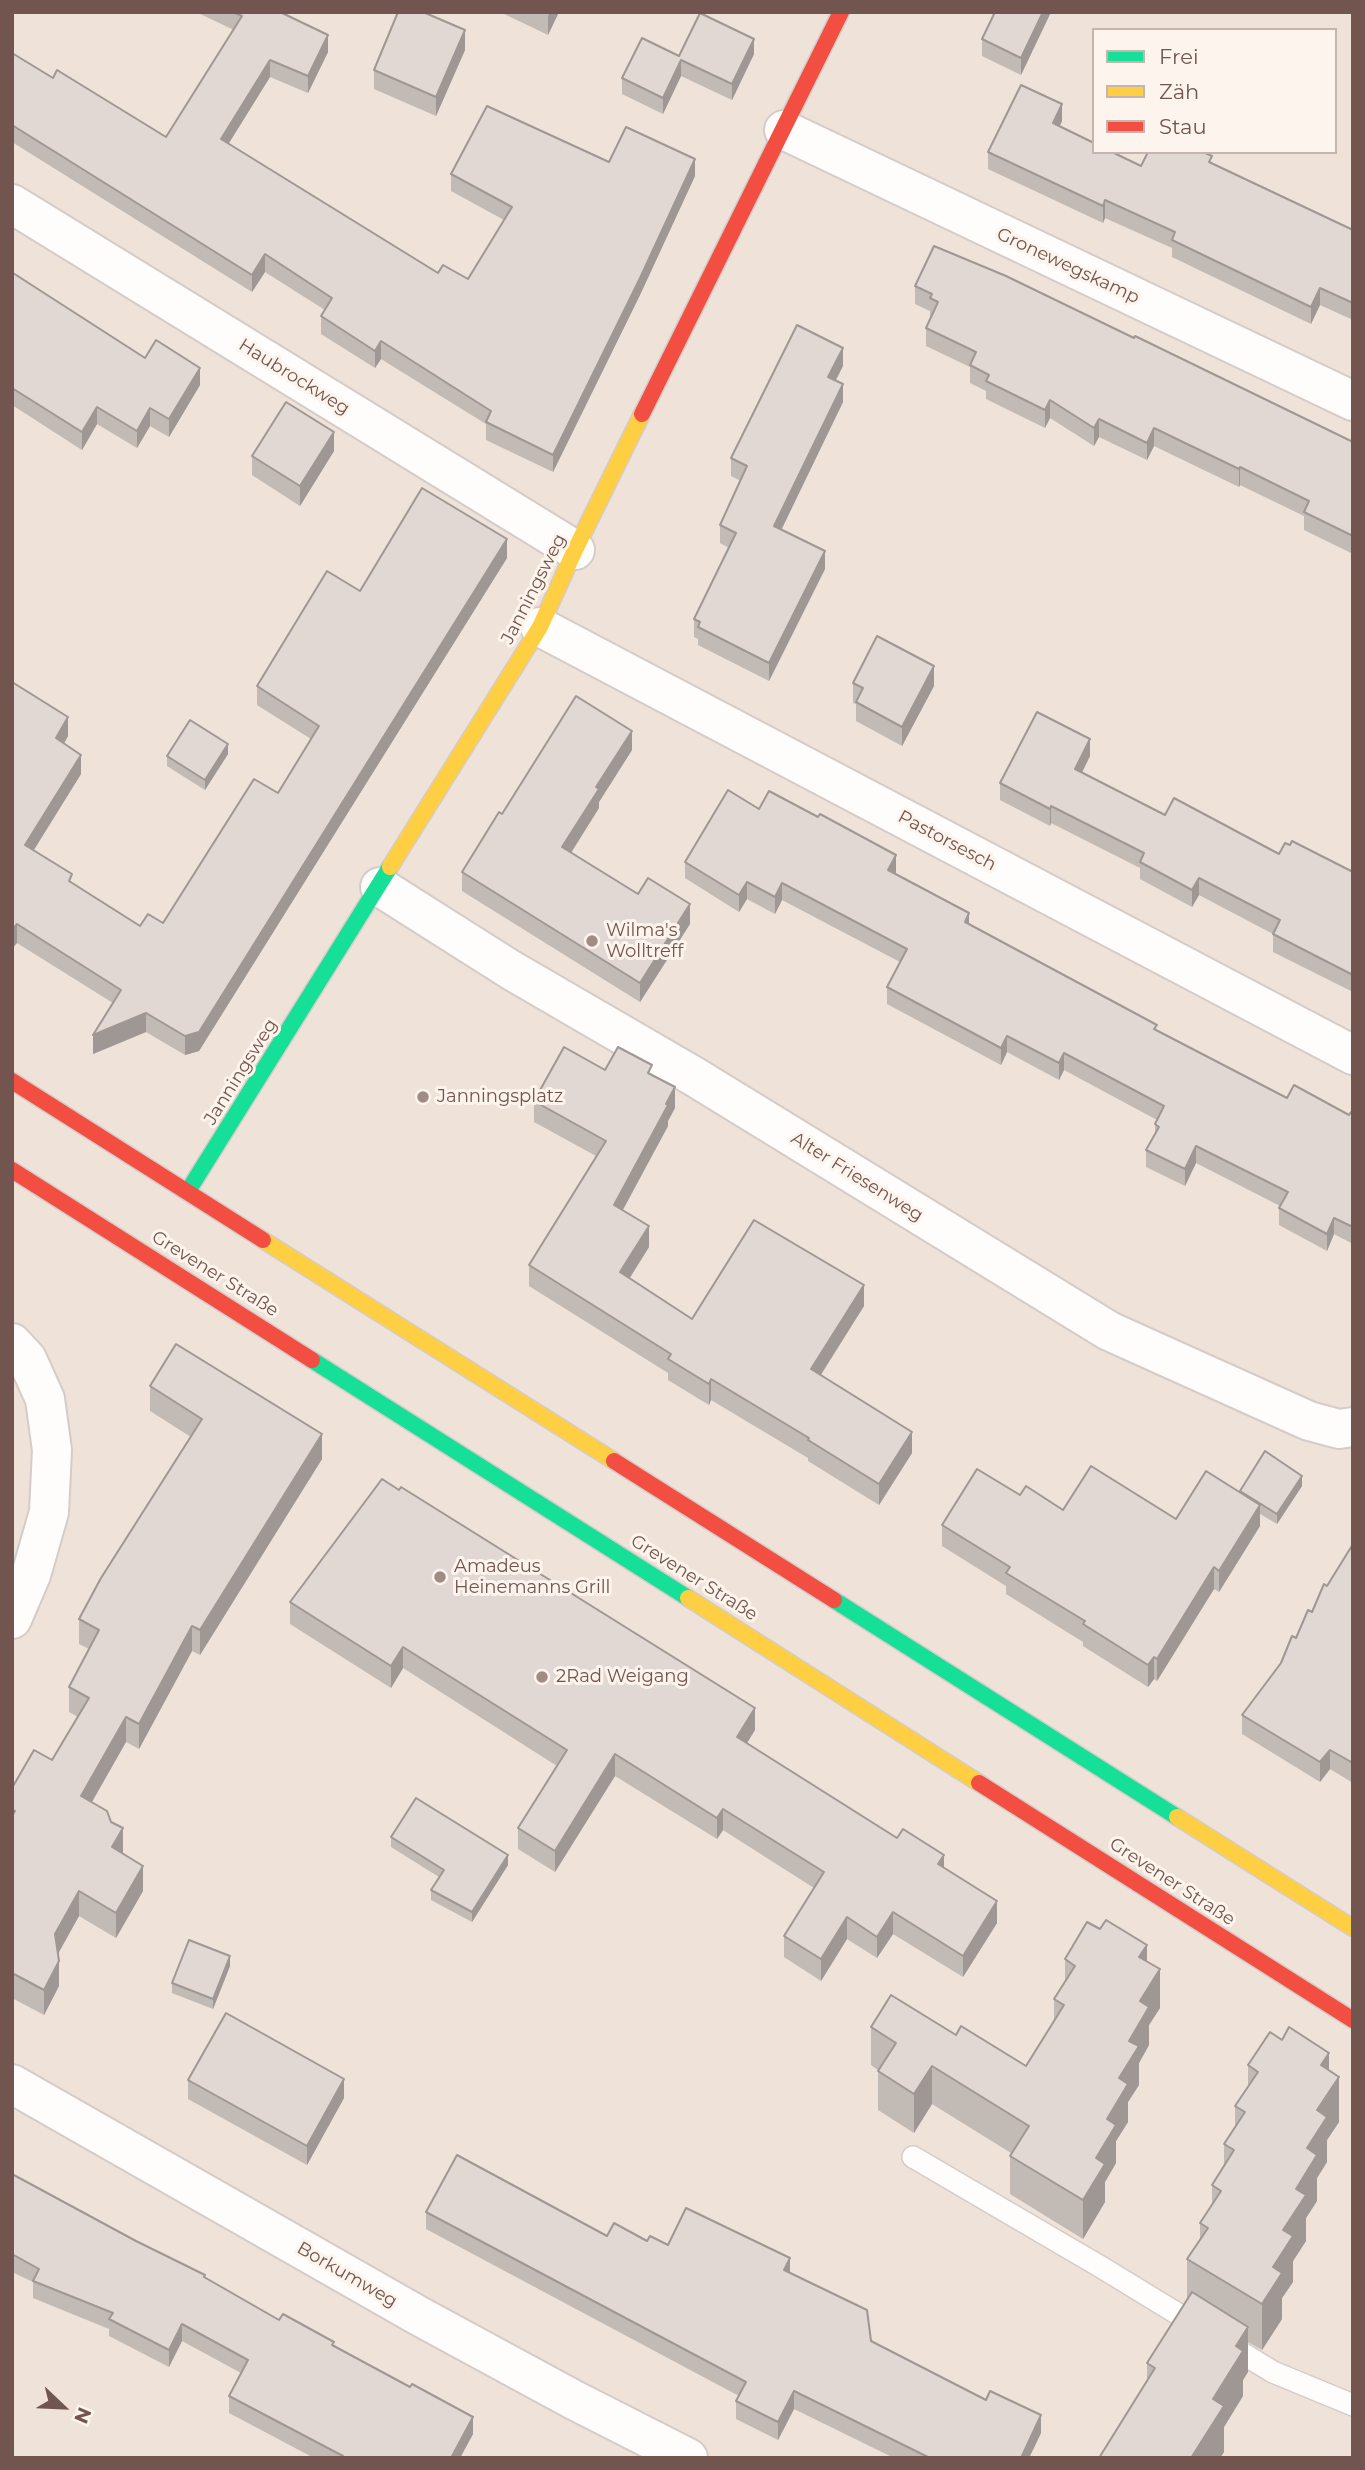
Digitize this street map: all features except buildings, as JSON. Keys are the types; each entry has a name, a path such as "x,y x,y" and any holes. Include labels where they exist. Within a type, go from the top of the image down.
{"main road":[{"name":"Janningsweg","path":"188,1191 540,627 575,550 841,12"},
{"path":"12,1081 1353,1928"},
{"name":"Grevener Straße","path":"12,1170 1353,2020"}],"street":[{"name":"Gronewegskamp","path":"784,130 1353,401"},
{"name":"Haubrockweg","path":"12,204 575,550"},
{"name":"Pastorsesch","path":"540,627 1353,1055"},
{"name":"Alter Friesenweg","path":"380,887 511,970 695,1077 1109,1331 1308,1421 1339,1429 1353,1427"},
{"path":"12,1343 27,1359 45,1399 52,1450 49,1511 31,1575 12,1619"},
{"name":"Borkumweg","path":"12,2084 419,2316 688,2458"}],"lane":[{"path":"913,2157 1273,2372 1353,2405"}],"shaded area":[{"path":"12,12 1353,12 1353,2458 12,2458"}],"traffic: fast":[{"path":"188,1191 390,867"},
{"path":"312,1360 688,1598"},
{"path":"834,1600 1177,1817"}],"traffic: slow":[{"path":"390,867 540,627 642,414"},
{"path":"263,1240 614,1461"},
{"path":"688,1598 979,1783"},
{"path":"1177,1817 1353,1928"}],"traffic: jam":[{"path":"642,414 841,12"},
{"path":"12,1081 263,1240"},
{"path":"12,1170 312,1360"},
{"path":"614,1461 834,1600"},
{"path":"979,1783 1353,2020"}],"place":[{"name":"Wilma's Wolltreff","path":"592,941"},
{"name":"Janningsplatz","path":"423,1097"},
{"name":"Amadeus Heinemanns Grill","path":"440,1577"},
{"name":"2Rad Weigang","path":"542,1677"}]}
